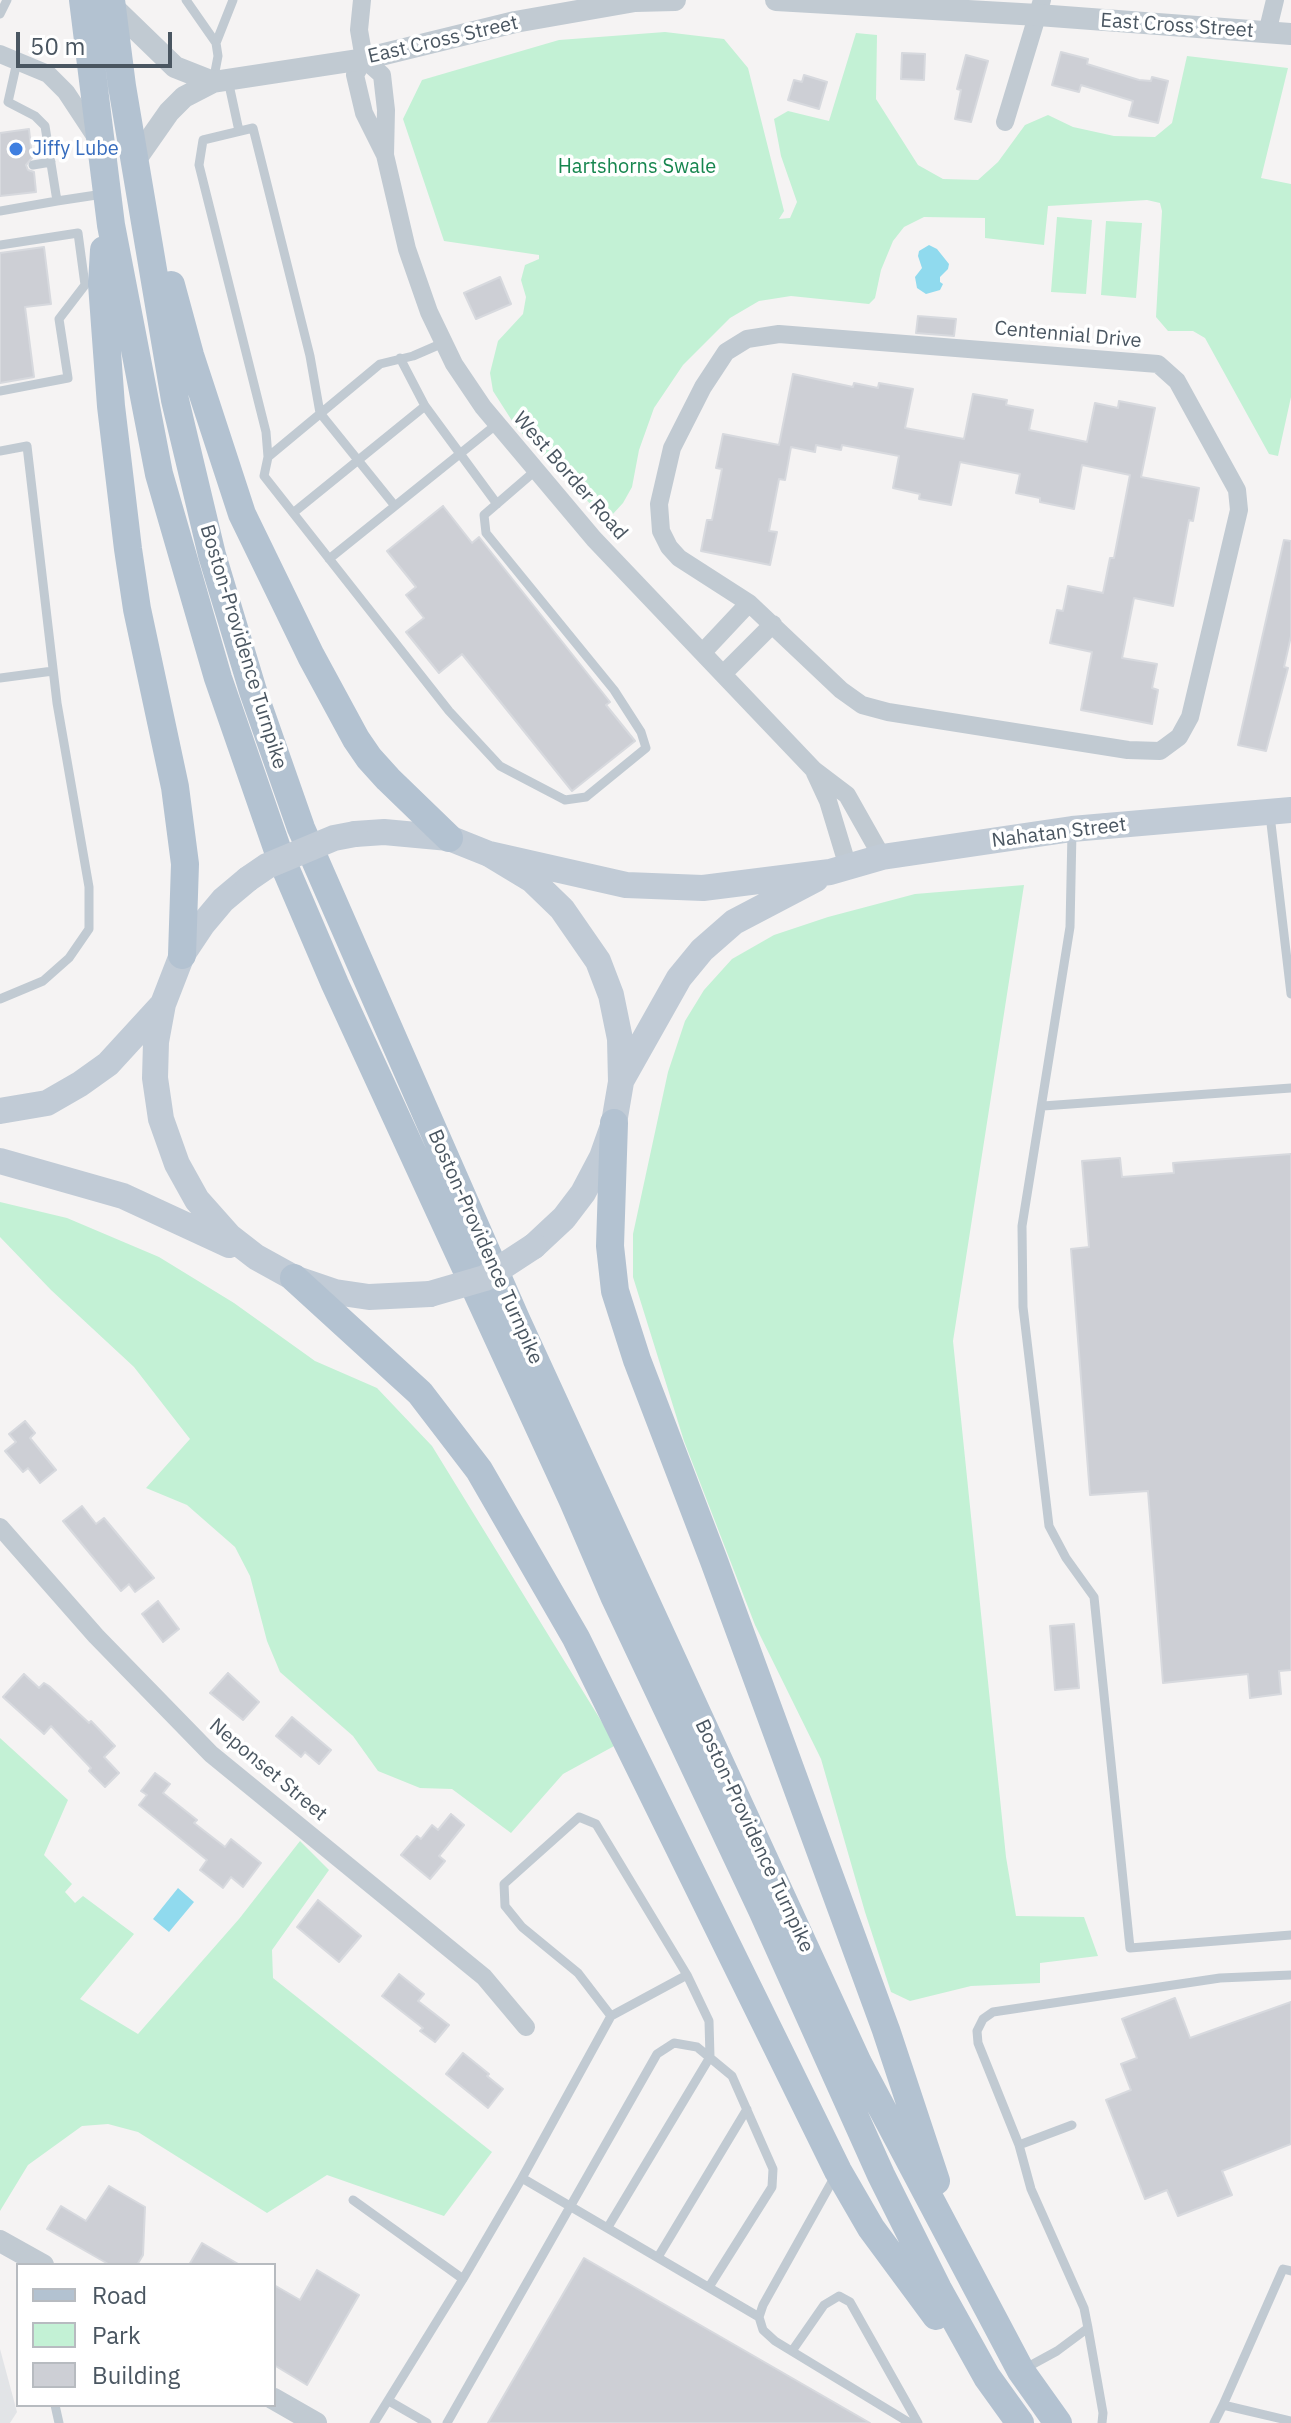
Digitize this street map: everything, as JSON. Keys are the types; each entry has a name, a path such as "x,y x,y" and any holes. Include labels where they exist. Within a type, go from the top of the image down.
{"main road":[{"name":"Boston-Providence Turnpike","path":"83,0 106,193 141,387 163,487 218,678 278,851 335,984 881,2175 938,2289 987,2377 1020,2423"},
{"name":"Boston-Providence Turnpike","path":"111,2 134,162 175,400 212,555 253,691 301,828 516,1319 858,2063 1021,2371 1058,2423"},
{"path":"134,162 190,355 248,527 304,643 356,739 388,779 449,838"},
{"path":"106,193 94,285 137,609 175,787 185,864 182,955"},
{"name":"Nahatan Street","path":"489,854 612,882 660,888 703,888 839,870 882,857 1072,829 1280,811"},
{"path":"256,1257 229,1236 197,1200 166,1137 155,1078 156,1042 163,1004 182,955 202,925 223,900 267,866 334,838 355,834 384,832 449,838 489,854 532,880 562,909 598,961 611,995 620,1039 621,1082 614,1123 610,1246 619,1304 886,2030 958,2255"},
{"name":"Nahatan Street","path":"621,1082 679,978 702,950 734,922 839,870"},
{"path":"0,1111 47,1103 80,1084 108,1064 163,1004"},
{"path":"0,1161 123,1196 256,1257 294,1278 335,1292 369,1297 430,1294 485,1278 534,1246 564,1218 583,1193 602,1157 614,1123"},
{"path":"294,1278 420,1393 479,1470 590,1665 838,2171 871,2228 951,2336 987,2377"}],"street":[{"name":"West Border Road","path":"362,0 359,30 364,59 355,75 364,113 385,155 407,249 429,312 454,364 497,424 594,539 814,770"},
{"name":"East Cross Street","path":"134,162 169,112 184,97 220,81 364,59 580,6 675,0"},
{"name":"East Cross Street","path":"776,0 1040,8 1291,34"},
{"path":"1267,33 1275,0"},
{"path":"111,2 175,67 220,81"},
{"path":"1005,122 1040,8"},
{"path":"9,57 48,74 66,92 99,142"},
{"name":"Centennial Drive","path":"779,334 1158,364 1177,381 1237,490 1239,510 1190,717 1179,737 1160,751 1128,750 888,712 862,705 841,690 773,624 749,603 714,583 669,547 661,531 659,504 672,448 703,387 726,352 747,339 779,334"},
{"path":"703,652 749,603"},
{"path":"723,674 773,624"},
{"path":"814,770 847,795 882,857"},
{"path":"814,770 828,801 839,870"},
{"name":"Neponset Street","path":"0,1527 107,1647 211,1754 484,1977 526,2027"},
{"path":"0,2241 39,2263"},
{"path":"276,2400 316,2423"}],"lane":[{"path":"0,14 7,0"},
{"path":"186,0 216,43 220,81 239,131"},
{"path":"216,43 233,0"},
{"path":"9,57 4,105 35,116 45,126 57,201"},
{"path":"395,506 320,413 310,356 253,128 203,140 199,165 266,432 268,457 264,476 449,711 500,766 565,800 586,797 646,748 641,732 614,690 486,533 484,515 535,471"},
{"path":"33,165 51,162"},
{"path":"0,211 106,193"},
{"path":"0,245 78,233 94,285 59,319 68,378 0,391"},
{"path":"268,457 380,364 413,356 443,343"},
{"path":"400,358 425,406 497,504"},
{"path":"293,513 425,406"},
{"path":"329,559 497,424"},
{"path":"0,451 27,446 53,671 89,887 89,929 69,958 43,981 0,999"},
{"path":"0,678 53,671"},
{"path":"1280,811 1291,994"},
{"path":"1072,829 1070,927 1022,1226 1024,1322 1049,1526 1066,1558 1094,1597 1130,1948 1291,1935"},
{"path":"1043,1106 1291,1088"},
{"path":"608,2227 710,2057 709,2021 687,1975 596,1824 579,1817 504,1884 505,1906 522,1927 578,1973 611,2016"},
{"path":"374,2423 522,2178 611,2016 687,1975"},
{"path":"1102,2423 1103,2413 1084,2308 1031,2189 1019,2145 978,2043 977,2031 983,2019 993,2012 1220,1978 1291,1975"},
{"path":"447,2423 657,2054 674,2043 697,2047 732,2076 773,2169 772,2187 709,2287"},
{"path":"658,2257 747,2109"},
{"path":"1019,2145 1072,2125"},
{"path":"838,2171 759,2317 763,2330 775,2341 910,2423"},
{"path":"522,2178 759,2317"},
{"path":"353,2200 463,2279"},
{"path":"1214,2423 1283,2269 1291,2271"},
{"path":"792,2351 824,2305 839,2296 850,2302 918,2423"},
{"path":"1021,2371 1057,2351 1088,2328"},
{"path":"389,2401 427,2423"},
{"path":"1223,2405 1291,2421"}],"shaded area":[{"path":"0,2349 17,2412 10,2423 0,2423"}],"green space":[{"name":"Hartshorns Swale","path":"665,32 724,39 748,68 784,211 779,219 790,218 797,202 781,156 774,119 788,111 829,121 856,33 877,35 876,99 918,165 943,179 978,180 998,162 1025,125 1048,115 1073,127 1114,136 1155,137 1172,123 1187,56 1288,68 1261,178 1291,184 1291,397 1278,456 1269,454 1205,338 1193,331 1168,331 1156,317 1160,203 1147,200 1048,206 1044,245 985,238 985,218 924,217 904,227 893,241 881,270 875,298 869,304 791,296 759,301 730,318 683,365 654,408 639,450 632,487 612,515 600,514 516,427 493,391 490,373 498,341 523,314 526,297 521,280 525,265 539,259 539,255 444,241 403,119 422,80 559,40"},
{"path":"1057,217 1092,220 1086,294 1051,292"},
{"path":"1106,221 1142,223 1136,298 1101,295"},
{"path":"1024,885 953,1341 1006,1857 1016,1916 1084,1917 1098,1956 1040,1963 1040,1983 971,1986 910,2001 891,1992 821,1759 755,1625 684,1441 633,1277 633,1234 668,1072 685,1021 704,990 732,959 774,935 915,894"},
{"path":"0,1202 67,1218 159,1257 234,1303 315,1361 377,1388 432,1446 616,1745 563,1774 511,1833 452,1789 420,1788 378,1771 353,1736 280,1672 267,1641 250,1576 235,1547 187,1505 146,1488 190,1439 134,1367 51,1290 0,1237"},
{"path":"0,1738 68,1800 44,1855 72,1884 65,1892 75,1903 83,1896 134,1934 80,1999 138,2034 239,1919 300,1841 329,1870 272,1950 273,1978 492,2152 444,2216 327,2175 267,2213 138,2132 108,2124 82,2126 28,2165 0,2211"}],"water":[{"path":"929,245 937,249 949,264 940,277 943,284 940,290 926,294 917,288 915,277 922,268 919,251"},
{"path":"178,1888 194,1902 169,1932 153,1919"}],"building":[{"path":"1061,52 1088,59 1087,64 1139,80 1151,81 1152,77 1168,81 1158,123 1129,116 1133,101 1081,85 1079,92 1052,85"},
{"path":"902,53 925,54 924,80 901,79"},
{"path":"966,55 988,61 971,122 955,119 961,90 957,89"},
{"path":"804,75 827,82 819,109 788,100 794,80 802,82"},
{"name":"Jiffy Lube","path":"29,129 32,158 26,165 28,170 34,172 36,192 0,196 0,133"},
{"path":"44,247 51,304 25,307 34,377 0,383 0,253"},
{"path":"500,277 511,304 476,319 464,293"},
{"path":"918,316 956,319 954,336 916,333"},
{"path":"793,374 853,387 854,383 878,388 879,383 913,389 905,428 964,439 973,394 1007,400 1006,405 1033,410 1029,430 1087,442 1095,403 1118,408 1119,401 1155,408 1141,477 1199,488 1193,521 1189,520 1173,606 1134,598 1122,658 1157,664 1152,688 1158,690 1152,724 1081,710 1092,652 1050,643 1057,610 1063,611 1068,586 1103,593 1110,558 1114,558 1130,475 1082,465 1074,509 1016,493 1020,474 960,462 951,505 919,499 920,494 893,488 899,456 842,445 841,450 816,445 815,452 791,447 785,480 779,479 769,531 777,532 770,565 701,551 707,520 712,520 722,469 716,468 723,434 779,445"},
{"path":"443,506 472,543 479,537 610,702 606,705 635,741 572,791 462,654 439,673 406,632 424,618 406,595 416,587 387,551"},
{"path":"1284,540 1291,541 1291,636 1284,667 1288,668 1266,751 1238,745"},
{"path":"1291,1154 1291,1670 1279,1671 1281,1694 1250,1698 1248,1674 1163,1683 1148,1491 1090,1495 1071,1249 1089,1247 1082,1161 1120,1158 1122,1177 1174,1173 1173,1163"},
{"path":"25,1421 35,1433 30,1438 56,1470 40,1483 28,1468 23,1472 5,1451 16,1442 9,1434"},
{"path":"82,1506 96,1524 104,1518 154,1578 135,1592 129,1584 121,1591 63,1521"},
{"path":"158,1601 179,1629 163,1642 142,1614"},
{"path":"1074,1624 1079,1688 1055,1690 1050,1626"},
{"path":"228,1673 259,1702 243,1720 210,1693"},
{"path":"24,1674 39,1688 44,1683 49,1686 115,1746 104,1757 119,1773 105,1787 51,1726 44,1734 3,1697"},
{"path":"292,1717 331,1750 319,1764 305,1752 301,1757 276,1736"},
{"path":"155,1773 170,1784 163,1793 197,1820 194,1823 225,1847 231,1839 261,1863 243,1887 231,1877 223,1888 200,1870 207,1860 139,1805 147,1795 141,1791"},
{"path":"451,1814 464,1825 439,1856 445,1861 430,1879 401,1855 417,1836 421,1839 432,1825 438,1830"},
{"path":"318,1900 361,1936 339,1962 297,1927"},
{"path":"399,1974 424,1994 418,2001 449,2025 435,2042 420,2031 423,2028 382,1996"},
{"path":"1175,1998 1190,2038 1291,2002 1291,2144 1222,2171 1232,2195 1178,2216 1167,2190 1145,2199 1106,2100 1131,2090 1121,2064 1137,2058 1122,2019"},
{"path":"463,2053 503,2089 488,2108 446,2074"},
{"path":"109,2186 145,2207 143,2255 138,2263 106,2263 47,2229 61,2206 86,2221"},
{"path":"202,2243 237,2263 190,2263"},
{"path":"584,2258 870,2423 488,2423"},
{"path":"317,2270 359,2295 307,2385 276,2366 276,2286 300,2300"}],"place":[{"name":"Jiffy Lube","path":"16,149"}]}
